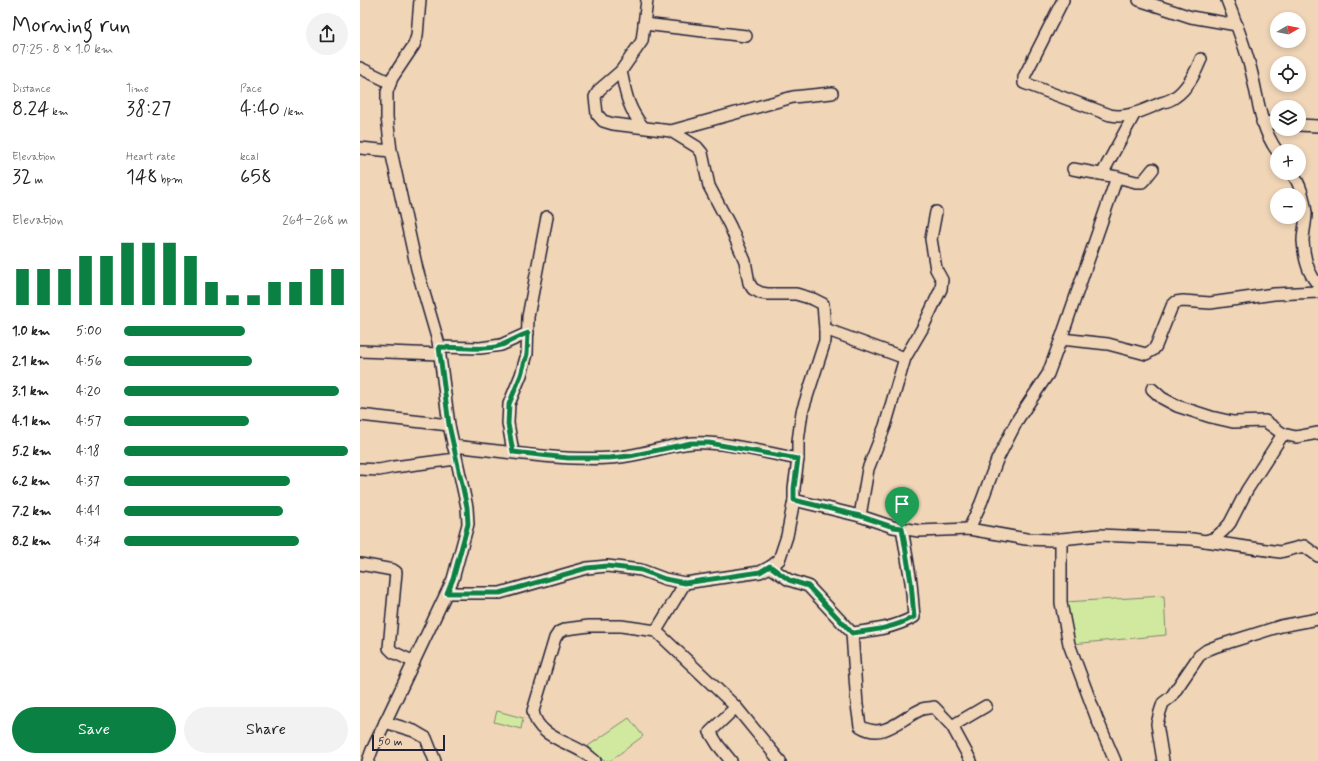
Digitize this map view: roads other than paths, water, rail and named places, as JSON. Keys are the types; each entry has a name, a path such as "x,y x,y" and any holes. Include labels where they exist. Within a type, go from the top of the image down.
{"street":[{"path":"368,761 453,579 468,524 467,507 449,425 439,350 417,269 392,150 387,117 387,92 392,78 414,45 417,36 420,0"},
{"path":"647,0 642,41 621,71 599,90 595,97 597,114 603,121 613,124 671,131 793,97 832,93"},
{"path":"1063,0 1024,77 1024,83 1110,115 1123,116 1174,98 1187,86 1195,75 1201,59"},
{"path":"1139,0 1191,17 1237,25"},
{"path":"1227,0 1237,25 1250,68 1262,122 1272,144"},
{"path":"644,24 746,36"},
{"path":"360,68 390,84"},
{"path":"621,71 625,93 632,114 643,128"},
{"path":"1102,174 1135,113"},
{"path":"1262,122 1270,123"},
{"path":"1306,125 1318,126"},
{"path":"447,593 500,593 587,568 607,566 641,570 665,579 685,583 760,572 779,560 787,536 794,500 798,459 798,441 802,412 825,341 823,304 813,299 796,294 767,294 753,289 749,283 745,262 730,226 710,186 702,153 697,147 671,131"},
{"path":"360,148 392,150"},
{"path":"1072,169 1136,182 1142,182 1145,180 1153,169"},
{"path":"970,529 996,460 1018,419 1048,374 1062,339 1117,177"},
{"path":"1297,180 1303,197 1306,215 1303,240 1307,266 1311,275 1318,284"},
{"path":"860,516 868,469 885,426 905,358 922,329 941,289 942,280 936,269 931,240 936,212"},
{"path":"513,452 508,424 509,404 521,375 527,354 528,317 547,217"},
{"path":"1062,339 1108,344 1146,354 1156,346 1172,306 1176,302 1183,301 1210,303 1274,294 1318,292"},
{"path":"825,329 905,358"},
{"path":"360,351 439,350 494,347 528,333"},
{"path":"1152,389 1162,398 1177,406 1211,417 1233,422 1265,421 1283,434 1296,437 1318,433"},
{"path":"360,415 449,425"},
{"path":"1240,546 1232,538 1228,530 1230,523 1247,490 1283,434"},
{"path":"453,446 568,458 609,458 630,456 691,443 709,443 798,459"},
{"path":"360,469 379,470 456,459"},
{"path":"794,500 860,516 893,527 919,531 936,531 955,528 970,529 1026,539 1062,539 1100,535 1206,541 1280,552 1304,546 1318,556"},
{"path":"1206,541 1215,538 1230,523"},
{"path":"852,633 882,630 914,617 911,582 902,528"},
{"path":"1062,539 1061,603 1069,644 1097,719 1115,761"},
{"path":"360,564 393,570 396,572 389,648 393,652 414,662"},
{"path":"770,566 789,580 808,586 852,633 856,705 860,726 866,730 875,732 892,728 908,716 923,709 934,707 952,726 971,761"},
{"path":"656,631 685,583"},
{"path":"1163,761 1157,724 1163,703 1171,698 1199,656 1207,650 1217,646 1267,630 1318,619"},
{"path":"595,761 585,753 550,735 540,727 534,719 533,711 555,638 559,632 566,629 588,626 621,626 656,631 736,708 780,761"},
{"path":"952,726 986,706"},
{"path":"730,761 710,732 736,708"},
{"path":"385,722 414,731 426,738 435,761"}]}
